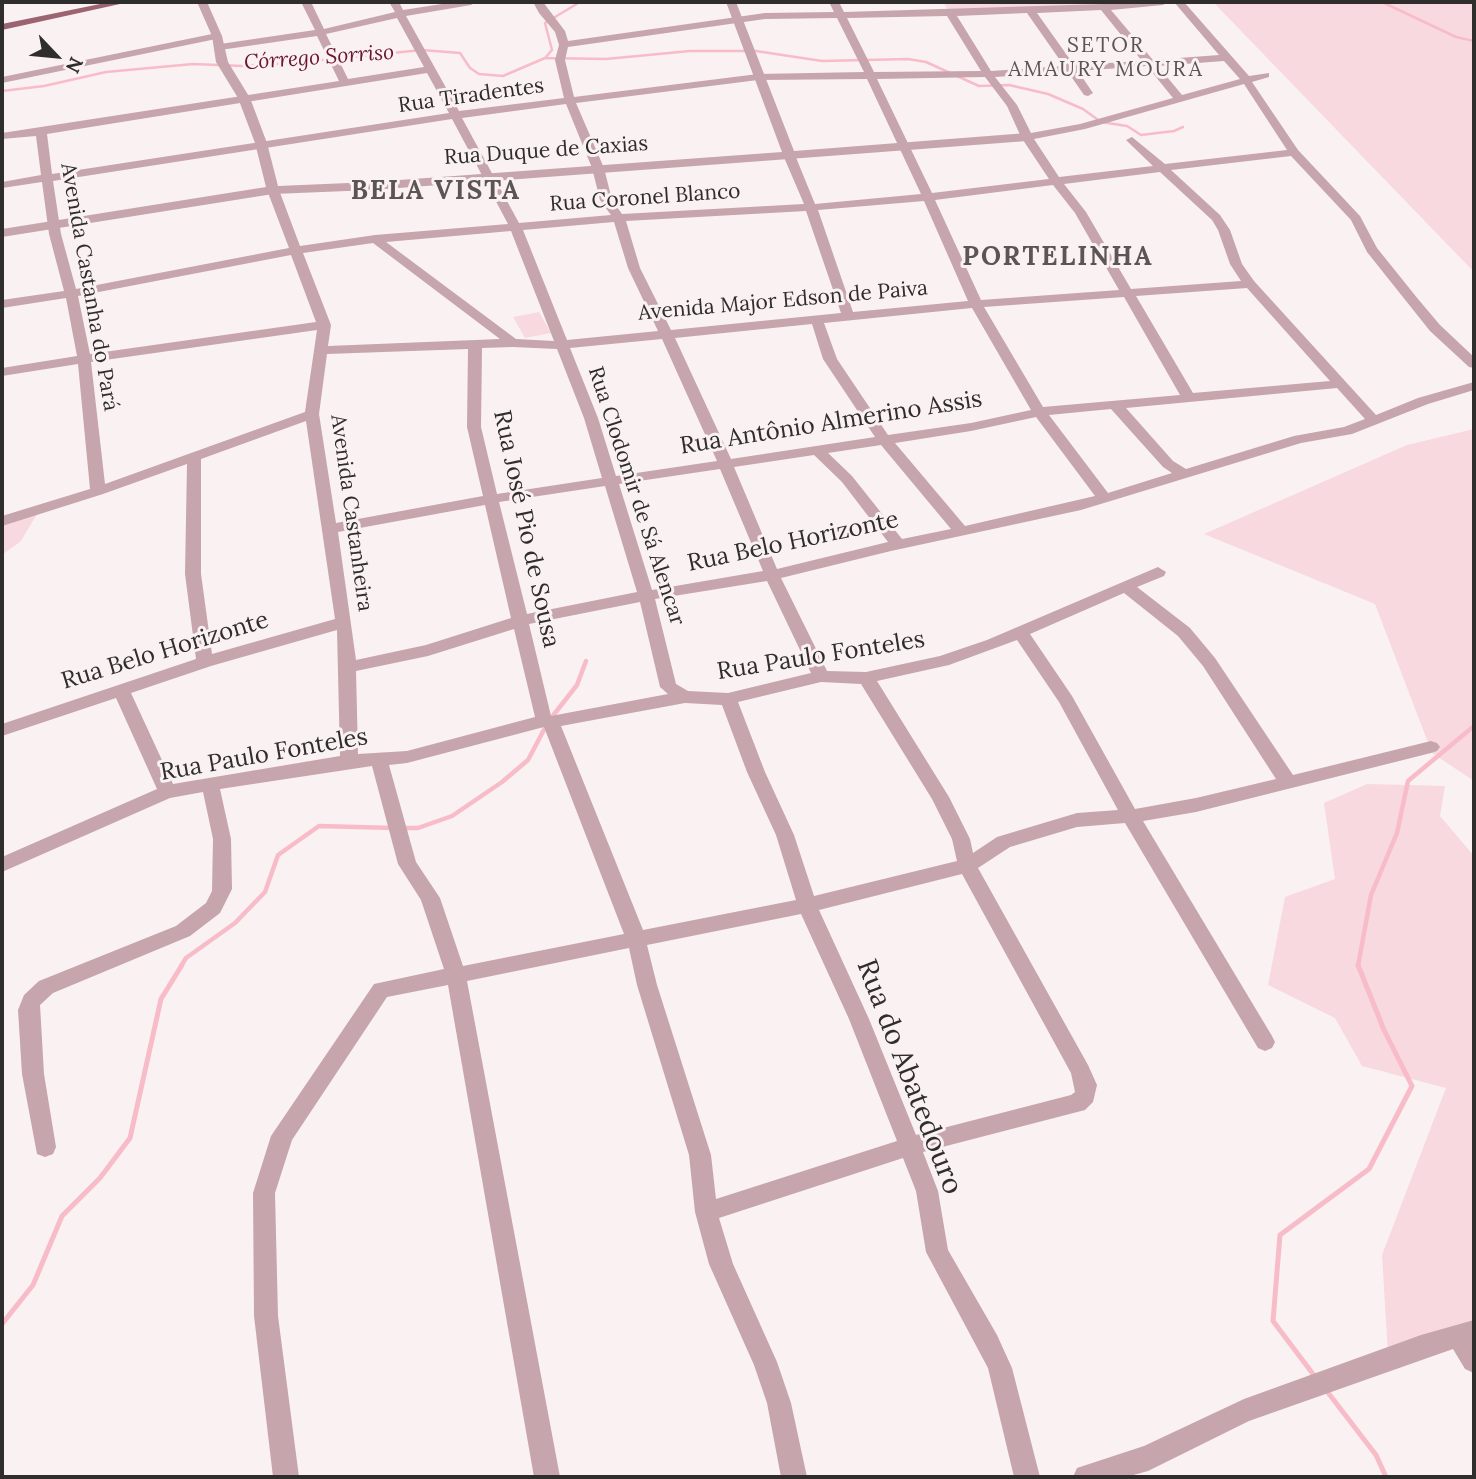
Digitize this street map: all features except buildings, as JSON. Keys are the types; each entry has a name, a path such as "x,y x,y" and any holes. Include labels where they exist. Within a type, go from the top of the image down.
{"main road":[{"path":"2,22 95,2"},
{"path":"2,27 124,2"}],"street":[{"name":"Avenida Castanheira","path":"202,2 218,41 223,65 244,98 261,144 273,190 298,250 324,326 312,414 344,622 348,667 349,761"},
{"path":"306,2 345,83"},
{"name":"Rua Clodomir de Sá Alencar","path":"394,2 515,226 591,418 664,662 668,687 685,697"},
{"path":"2,80 218,41 322,32 400,13 471,2"},
{"path":"538,2 557,26 570,102 598,168 602,190 619,218 635,268 701,405 772,575 821,676"},
{"path":"731,2 758,77 811,207 849,318"},
{"path":"834,2 929,196 976,304 1039,412 1104,498"},
{"path":"562,54 738,18 1104,8 1163,2"},
{"path":"1178,2 1246,80 1294,152 1356,219 1371,249 1435,328 1474,364"},
{"path":"1104,8 1179,98"},
{"path":"1030,10 1088,93"},
{"path":"950,13 1012,105 1027,137 1080,212 1188,396"},
{"path":"994,81 1070,69 1226,58"},
{"path":"2,136 430,69"},
{"name":"Rua Tiradentes","path":"2,184 456,115 758,77 961,75 994,81"},
{"name":"Rua Duque de Caxias","path":"2,233 273,190 372,186 1027,137 1100,121 1265,75"},
{"name":"Avenida Castanha do Pará","path":"41,132 56,224 55,233 71,292 84,358 98,491"},
{"path":"1132,140 1195,202 1216,218 1224,230 1236,264 1250,284 1373,420"},
{"name":"Rua Coronel Blanco","path":"2,304 113,287 298,250 375,239 619,218 871,204 1294,152"},
{"path":"375,239 513,343"},
{"name":"Avenida Major Edson de Paiva","path":"321,350 513,343 561,345 976,304 1250,284"},
{"path":"817,321 830,359 883,438 961,531"},
{"path":"2,372 84,358 324,326"},
{"name":"Rua José Pio de Sousa","path":"475,345 474,427 520,621 547,721 636,938 646,985 662,1027 700,1155 706,1212 721,1264 765,1362 779,1403 794,1477"},
{"name":"Rua Antônio Almerino Assis","path":"331,529 609,480 971,427 1039,412 1116,406 1188,396 1340,384"},
{"name":"Rua Belo Horizonte","path":"348,667 428,650 520,621 644,596 772,575 898,544 1076,507 1275,446 1347,431 1423,401 1474,386"},
{"path":"1116,406 1168,464 1185,475"},
{"path":"2,521 98,491 312,414"},
{"path":"817,450 847,479 898,544"},
{"path":"194,457 194,581 205,662"},
{"name":"Rua Paulo Fonteles","path":"2,865 167,792 349,761 407,757 547,721 685,697 729,699 821,676 866,678 943,661 1020,632 1158,572"},
{"path":"1126,586 1184,632 1209,662 1288,782"},
{"name":"Rua Belo Horizonte","path":"2,730 205,662 344,622"},
{"path":"1020,632 1066,700 1130,816 1265,1042"},
{"path":"706,1212 910,1146 1077,1103 1085,1096 1086,1086 1081,1071 967,866 961,839 940,797 866,678"},
{"path":"121,689 167,792"},
{"name":"Rua do Abatedouro","path":"729,699 756,772 785,835 807,905 859,1019 927,1191 937,1252 989,1343 1000,1368 1027,1477"},
{"path":"286,1477 266,1315 264,1193 282,1136 381,990 807,905 967,866 1004,842 1077,820 1130,816 1196,805 1431,747"},
{"path":"379,760 407,864 430,898 456,975 547,1477"},
{"path":"45,1147 33,1074 28,1010 31,1001 46,987 183,930 214,908 222,890 222,839 210,785"},
{"path":"1086,1477 1148,1458 1244,1411 1466,1334 1474,1361"}],"shaded area":[{"path":"943,2 1161,2 1104,8 950,13"},
{"path":"1213,2 1474,2 1474,272"},
{"path":"539,312 551,333 525,338 513,317"},
{"path":"1474,429 1474,781 1432,753 1375,604 1204,534 1407,445"},
{"path":"37,514 21,541 2,555 2,525"},
{"path":"1367,784 1445,786 1440,816 1474,856 1474,1327 1388,1354 1382,1255 1446,1088 1362,1066 1335,1018 1268,985 1285,897 1335,879 1324,803"}],"waterway":[{"name":"Córrego Sorriso","path":"545,58 552,50 545,23 580,2"},
{"name":"Córrego Sorriso","path":"1382,2 1456,37 1474,41"},
{"name":"Córrego Sorriso","path":"2,91 44,86 106,72 193,64 243,66 292,63 422,50 460,53 470,68 479,74 503,76 545,58"},
{"path":"545,58 606,59 690,51 756,51 822,61 908,59 926,62 979,86 1009,85 1048,94 1083,109 1101,122 1127,126 1141,135 1174,131 1183,127"},
{"path":"403,828 418,828 452,816 502,782 528,760 548,722 577,685 586,661"},
{"path":"1358,965 1371,895 1397,833 1408,781 1474,726"},
{"path":"181,966 186,958 235,923 265,892 278,855 319,826 394,828"},
{"path":"2,1324 33,1285 62,1216 100,1178 130,1138 161,999 182,965"},
{"path":"1316,1378 1273,1321 1280,1235 1369,1169 1412,1086 1384,1030 1358,965"},
{"path":"1326,1390 1376,1455 1386,1477"}],"district":[{"name":"SETOR AMAURY MOURA","path":"1106,58"},
{"name":"BELA VISTA","path":"436,192"},
{"name":"PORTELINHA","path":"1058,258"}]}
